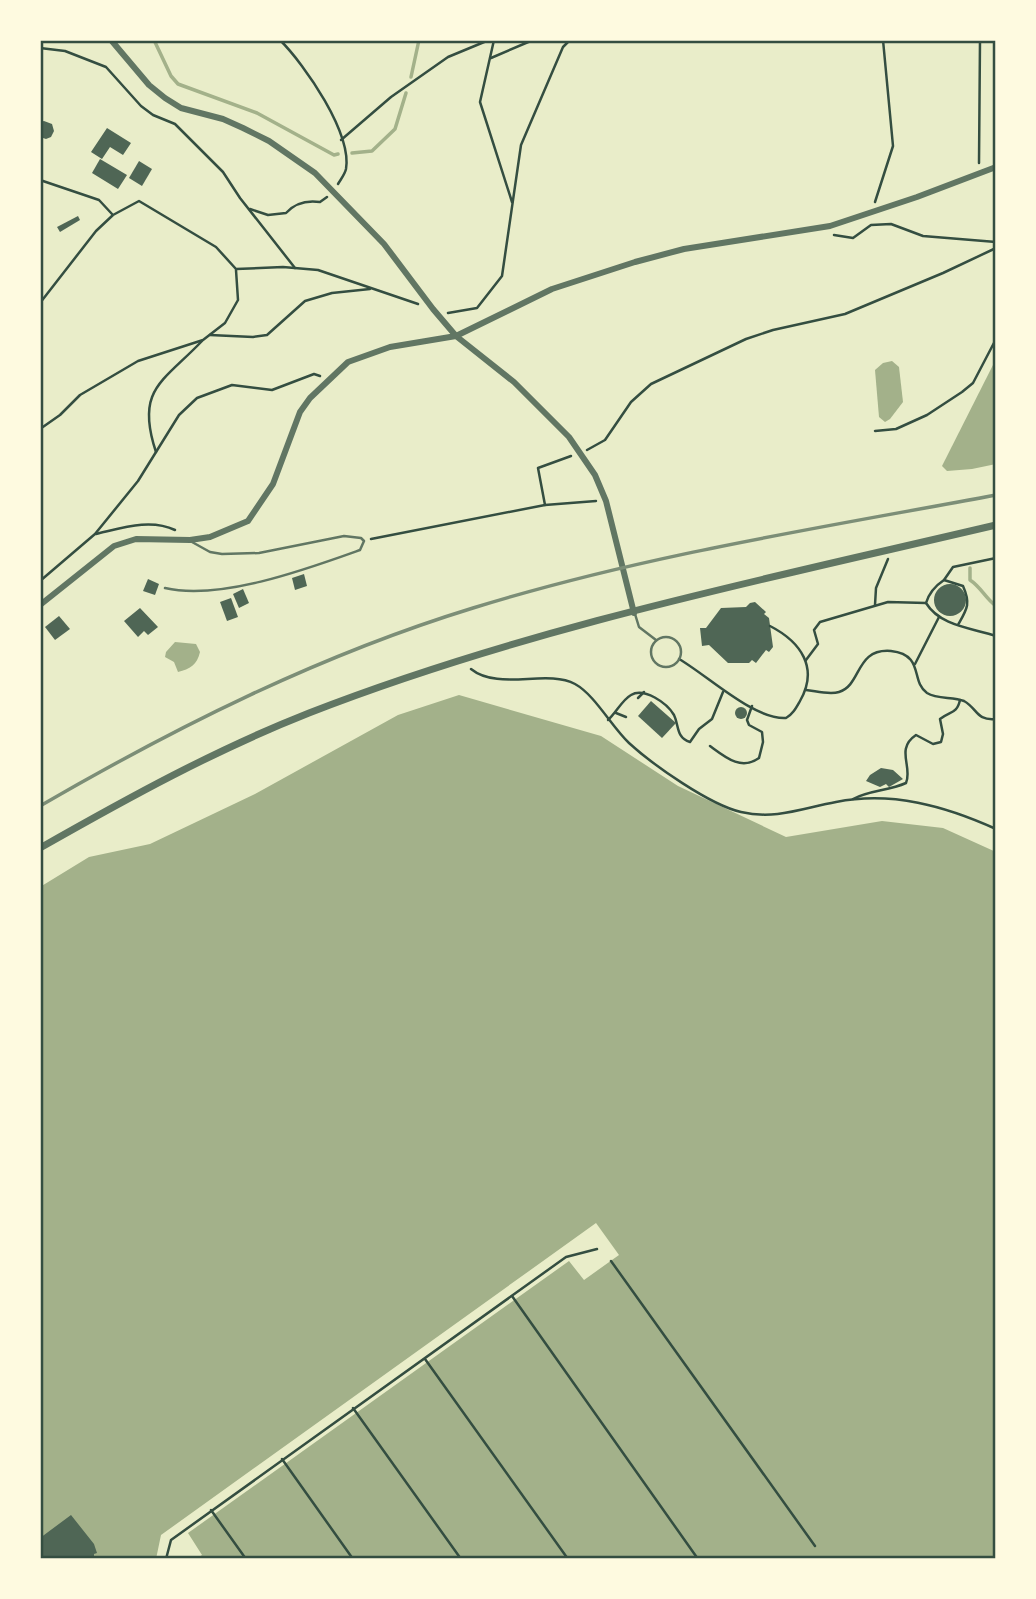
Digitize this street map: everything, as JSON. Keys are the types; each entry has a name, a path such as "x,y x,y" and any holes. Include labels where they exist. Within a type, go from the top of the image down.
{"street":[{"path":"111,40 149,85 165,98 181,108 223,119 268,141 293,156 333,190 384,244 456,336 514,382 582,452 606,501 634,613"},
{"path":"40,605 114,546 136,539 190,540 210,537 248,520 273,484 300,412 328,379 348,362 390,347 456,336 552,289 635,262 684,249 822,227 872,213 996,167"},
{"path":"40,848 215,753 307,714 460,659 634,613 996,525"}],"lane":[{"path":"165,588 197,591 253,583 360,550 364,541 361,538 344,536 259,552 222,554 210,552 190,540"},
{"path":"634,613 639,628 656,640"},
{"path":"665,637 674,639 681,651 679,659 669,666 655,662 651,653 656,640 665,637"}],"path":[{"path":"248,208 268,215 286,213 302,202 323,201 346,172 346,156 332,116 312,77 280,40"},
{"path":"341,140 391,97 448,57 489,40"},
{"path":"494,40 480,102 513,205"},
{"path":"490,58 533,40"},
{"path":"236,269 318,270 446,313 477,308 502,276 521,145 563,47 570,40"},
{"path":"872,213 893,146 883,40"},
{"path":"979,173 980,40"},
{"path":"40,48 65,51 106,67 141,106 153,115 175,124 223,172 296,268"},
{"path":"40,180 99,200 113,215"},
{"path":"40,303 96,231 113,215 139,201 216,247 236,269 238,300 225,323 202,340 138,362 80,395 60,415 40,429"},
{"path":"822,227 836,236 853,238 871,225 891,224 923,236 996,242"},
{"path":"545,505 538,468 582,452 605,440 632,402 651,384 746,340 773,330 845,314 943,274 996,248"},
{"path":"210,335 268,335 292,310 305,301 332,293 373,288"},
{"path":"876,431 896,429 927,415 962,392 972,383 996,339"},
{"path":"156,452 148,413 152,394 162,379 202,340"},
{"path":"40,581 95,534 130,491 186,407 210,392 232,385 272,390 314,374 328,379"},
{"path":"364,541 545,505 606,501"},
{"path":"875,606 876,588 893,549"},
{"path":"926,603 935,586 944,580 953,568 996,558"},
{"path":"944,580 963,586 969,598 967,609 958,625"},
{"path":"806,660 818,644 815,628 820,622 896,601 926,603 939,617 996,636"},
{"path":"915,664 939,617"},
{"path":"679,659 699,671 724,692 776,718 786,718 794,712 806,690 806,660 787,636 770,626"},
{"path":"806,690 833,693 842,691 850,684 864,659 880,652 900,653 915,664 920,684 927,693 960,700 982,718 996,719"},
{"path":"460,659 475,672 495,678 572,682 583,690 629,743 670,774 731,809 752,814 781,816 850,800 866,792 888,790 906,783 908,775 905,760 910,740 916,735 933,744 941,742 943,734 940,719 955,713 960,700"},
{"path":"608,720 627,697 644,692 671,711 683,740 690,742 699,729 712,719 724,692"},
{"path":"638,698 644,692"},
{"path":"710,746 733,763 753,763 760,758 762,732 749,725 747,720 752,706"},
{"path":"616,713 626,717"},
{"path":"850,800 918,801 961,813 996,828"},
{"path":"166,1559 171,1540 211,1510 566,1257 597,1249"},
{"path":"611,1261 816,1546"},
{"path":"511,1295 698,1559"},
{"path":"424,1358 568,1559"},
{"path":"354,1408 461,1559"},
{"path":"282,1459 353,1559"},
{"path":"211,1510 246,1559"}],"shaded area":[{"path":"996,359 996,464 947,471 942,466"},
{"path":"892,361 899,367 903,402 885,422 879,417 875,370 883,363"},
{"path":"175,642 196,644 200,652 192,666 178,672 174,662 165,657"},
{"path":"459,695 601,736 678,786 786,837 882,821 943,828 996,852 996,1559 40,1559 40,887 89,857 150,844 255,794 398,715"}],"pier":[{"path":"596,1223 619,1255 584,1280 569,1261 188,1533 202,1555 196,1559 156,1559 161,1535"}],"building":[{"path":"40,122 52,124 54,131 51,137 46,139 40,137"},
{"path":"107,128 131,143 123,155 110,147 102,159 91,152"},
{"path":"100,159 127,175 118,189 92,173"},
{"path":"139,161 152,169 142,186 129,178"},
{"path":"78,216 80,220 60,232 57,227"},
{"path":"304,574 307,586 295,590 292,578"},
{"path":"148,579 159,584 155,595 143,591"},
{"path":"950,584 961,589 966,600 961,611 950,616 939,611 934,600 939,589"},
{"path":"243,589 249,603 239,608 233,594"},
{"path":"231,598 238,617 227,621 220,602"},
{"path":"755,602 769,618 773,647 769,652 766,650 756,663 752,660 749,663 728,663 709,645 702,646 700,628 706,628 721,608 746,607"},
{"path":"140,608 158,627 148,635 144,631 138,637 124,621"},
{"path":"59,616 70,629 55,640 45,627"},
{"path":"651,701 676,723 662,738 638,716"},
{"path":"741,707 747,713 741,719 735,713"},
{"path":"881,768 893,770 903,779 889,787 886,784 880,787 866,781"},
{"path":"71,1515 94,1544 97,1553 94,1554 94,1559 40,1559 40,1538"}],"waterway":[{"path":"154,40 171,76 178,84 257,113 334,155 338,154"},
{"path":"411,77 419,40"},
{"path":"352,153 372,151 395,129 406,93"},
{"path":"970,568 970,580 996,606"}],"railway":[{"path":"40,806 144,748 305,670 473,608 537,589 667,558 996,495"}]}
